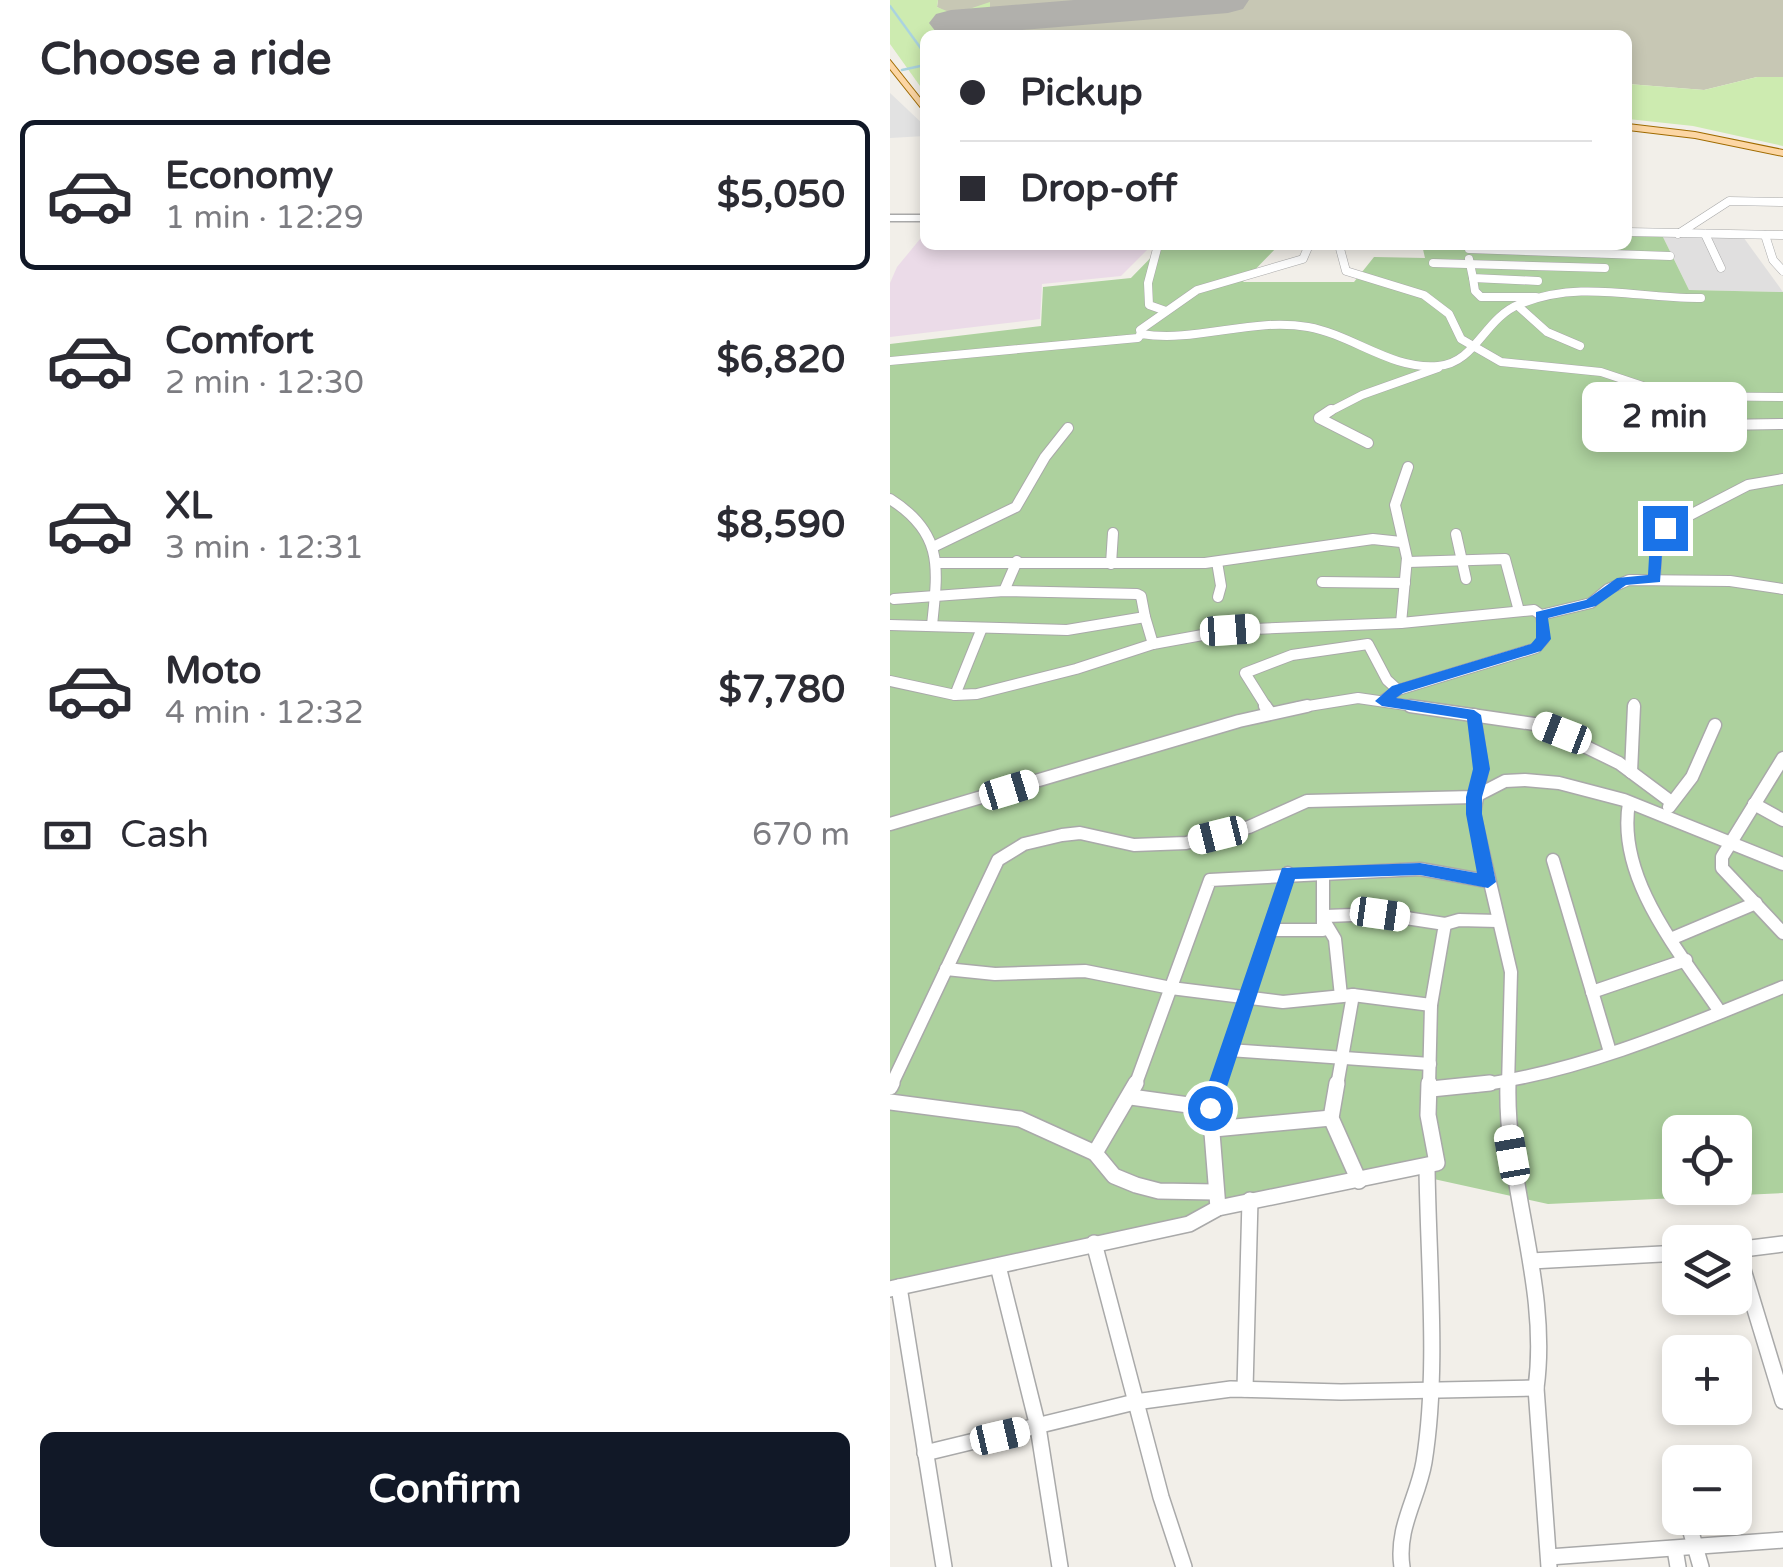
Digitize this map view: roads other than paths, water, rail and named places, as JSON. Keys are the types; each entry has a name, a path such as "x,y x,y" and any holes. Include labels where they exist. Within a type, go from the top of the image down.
{"main road":[{"path":"890,64 920,103"},
{"path":"890,79 920,116"},
{"path":"1632,125 1783,151"}],"street":[{"path":"1678,234 1729,201 1783,202"},
{"path":"890,218 920,218"},
{"path":"1705,234 1721,268"},
{"path":"1632,235 1783,235"},
{"path":"1765,235 1773,260 1783,273"},
{"path":"1157,250 1148,283 1149,305 1166,311"},
{"path":"1142,334 1140,330 1166,311 1212,284 1303,259 1307,250"},
{"path":"1339,250 1346,271 1433,300 1449,314 1460,339 1501,362 1601,372 1674,396 1783,397"},
{"path":"1469,250 1468,263 1480,296 1542,296 1609,288 1668,298 1701,298"},
{"path":"1535,250 1542,296"},
{"path":"1609,288 1604,250 1670,256"},
{"path":"1433,263 1606,268"},
{"path":"1473,278 1538,280"},
{"path":"1368,443 1318,418 1351,396 1392,387 1474,349 1492,322 1542,296"},
{"path":"1518,306 1546,332 1580,346"},
{"path":"1142,334 1165,340 1283,326 1310,327 1364,350 1417,364 1442,366"},
{"path":"890,361 994,354 1138,338 1142,334"},
{"path":"1720,425 1783,424"},
{"path":"933,546 1016,507 1045,457 1068,428"},
{"path":"1401,542 1394,490 1408,467"},
{"path":"1655,579 1656,540 1665,528 1748,485 1783,479"},
{"path":"890,499 916,514 933,546 938,563 932,624"},
{"path":"1111,564 1114,533"},
{"path":"1456,534 1466,579"},
{"path":"938,563 1217,562 1373,539 1401,542 1406,546 1408,562 1401,624"},
{"path":"1408,562 1505,560 1519,611"},
{"path":"1004,591 1018,561"},
{"path":"1217,562 1221,586 1218,597"},
{"path":"1541,615 1591,603 1622,581 1730,582 1783,589"},
{"path":"1322,582 1405,582"},
{"path":"894,600 1004,591 1139,594 1153,644"},
{"path":"890,681 955,695 976,694 1076,669 1153,644 1230,630 1401,624 1534,610 1541,615 1544,639 1536,648 1398,690 1382,701"},
{"path":"890,624 1067,630 1145,617"},
{"path":"955,695 982,628"},
{"path":"1270,713 1246,672 1292,655 1368,644 1398,690"},
{"path":"890,824 1270,713 1337,699 1382,701 1541,725 1631,772 1669,807 1729,844 1783,864"},
{"path":"1631,772 1630,722 1634,704"},
{"path":"1474,715 1482,769 1474,797 1488,882 1511,972 1513,1013 1506,1083 1507,1126 1540,1332 1536,1388 1549,1562 1676,1558 1695,1548 1783,1540"},
{"path":"1669,807 1683,792 1715,725"},
{"path":"1783,758 1729,844 1722,868 1783,933"},
{"path":"890,1087 998,860 1024,844 1080,833 1134,844 1171,845 1248,827 1308,801 1474,797 1505,781 1540,780 1628,803 1669,807"},
{"path":"1628,803 1621,820 1642,886 1720,1012"},
{"path":"1754,804 1783,820"},
{"path":"1553,860 1610,1052"},
{"path":"1095,1153 1131,1097 1210,880 1420,869 1488,882"},
{"path":"944,1567 894,1288 1189,1224 1216,1200 1210,1108 1288,873"},
{"path":"1269,930 1323,930 1323,874"},
{"path":"1672,938 1756,903"},
{"path":"1326,920 1380,914 1446,924 1459,920 1498,921"},
{"path":"1326,920 1335,939 1347,996 1332,1118 1359,1180"},
{"path":"890,1102 1020,1119 1095,1153 1114,1176 1159,1191 1216,1200 1250,1200 1428,1167 1436,1164 1428,1115 1432,1005 1446,924"},
{"path":"1592,992 1686,960"},
{"path":"946,969 995,974 1086,971 1171,988 1284,1002 1347,996 1432,1005"},
{"path":"1431,1089 1506,1083 1610,1052 1783,987"},
{"path":"1229,1050 1430,1064"},
{"path":"1131,1097 1210,1108"},
{"path":"1214,1128 1332,1118"},
{"path":"1402,1567 1406,1514 1424,1466 1430,1388 1428,1167"},
{"path":"1244,1390 1250,1200"},
{"path":"1094,1243 1135,1402 1184,1567"},
{"path":"1752,1248 1783,1244"},
{"path":"1531,1261 1662,1254"},
{"path":"998,1266 1038,1427 1060,1567"},
{"path":"1752,1301 1783,1401"},
{"path":"925,1453 1135,1402 1244,1390 1536,1388"},
{"path":"1692,1535 1701,1567"}],"waterway":[{"path":"890,6 920,47"},
{"path":"902,70 920,66"}]}
